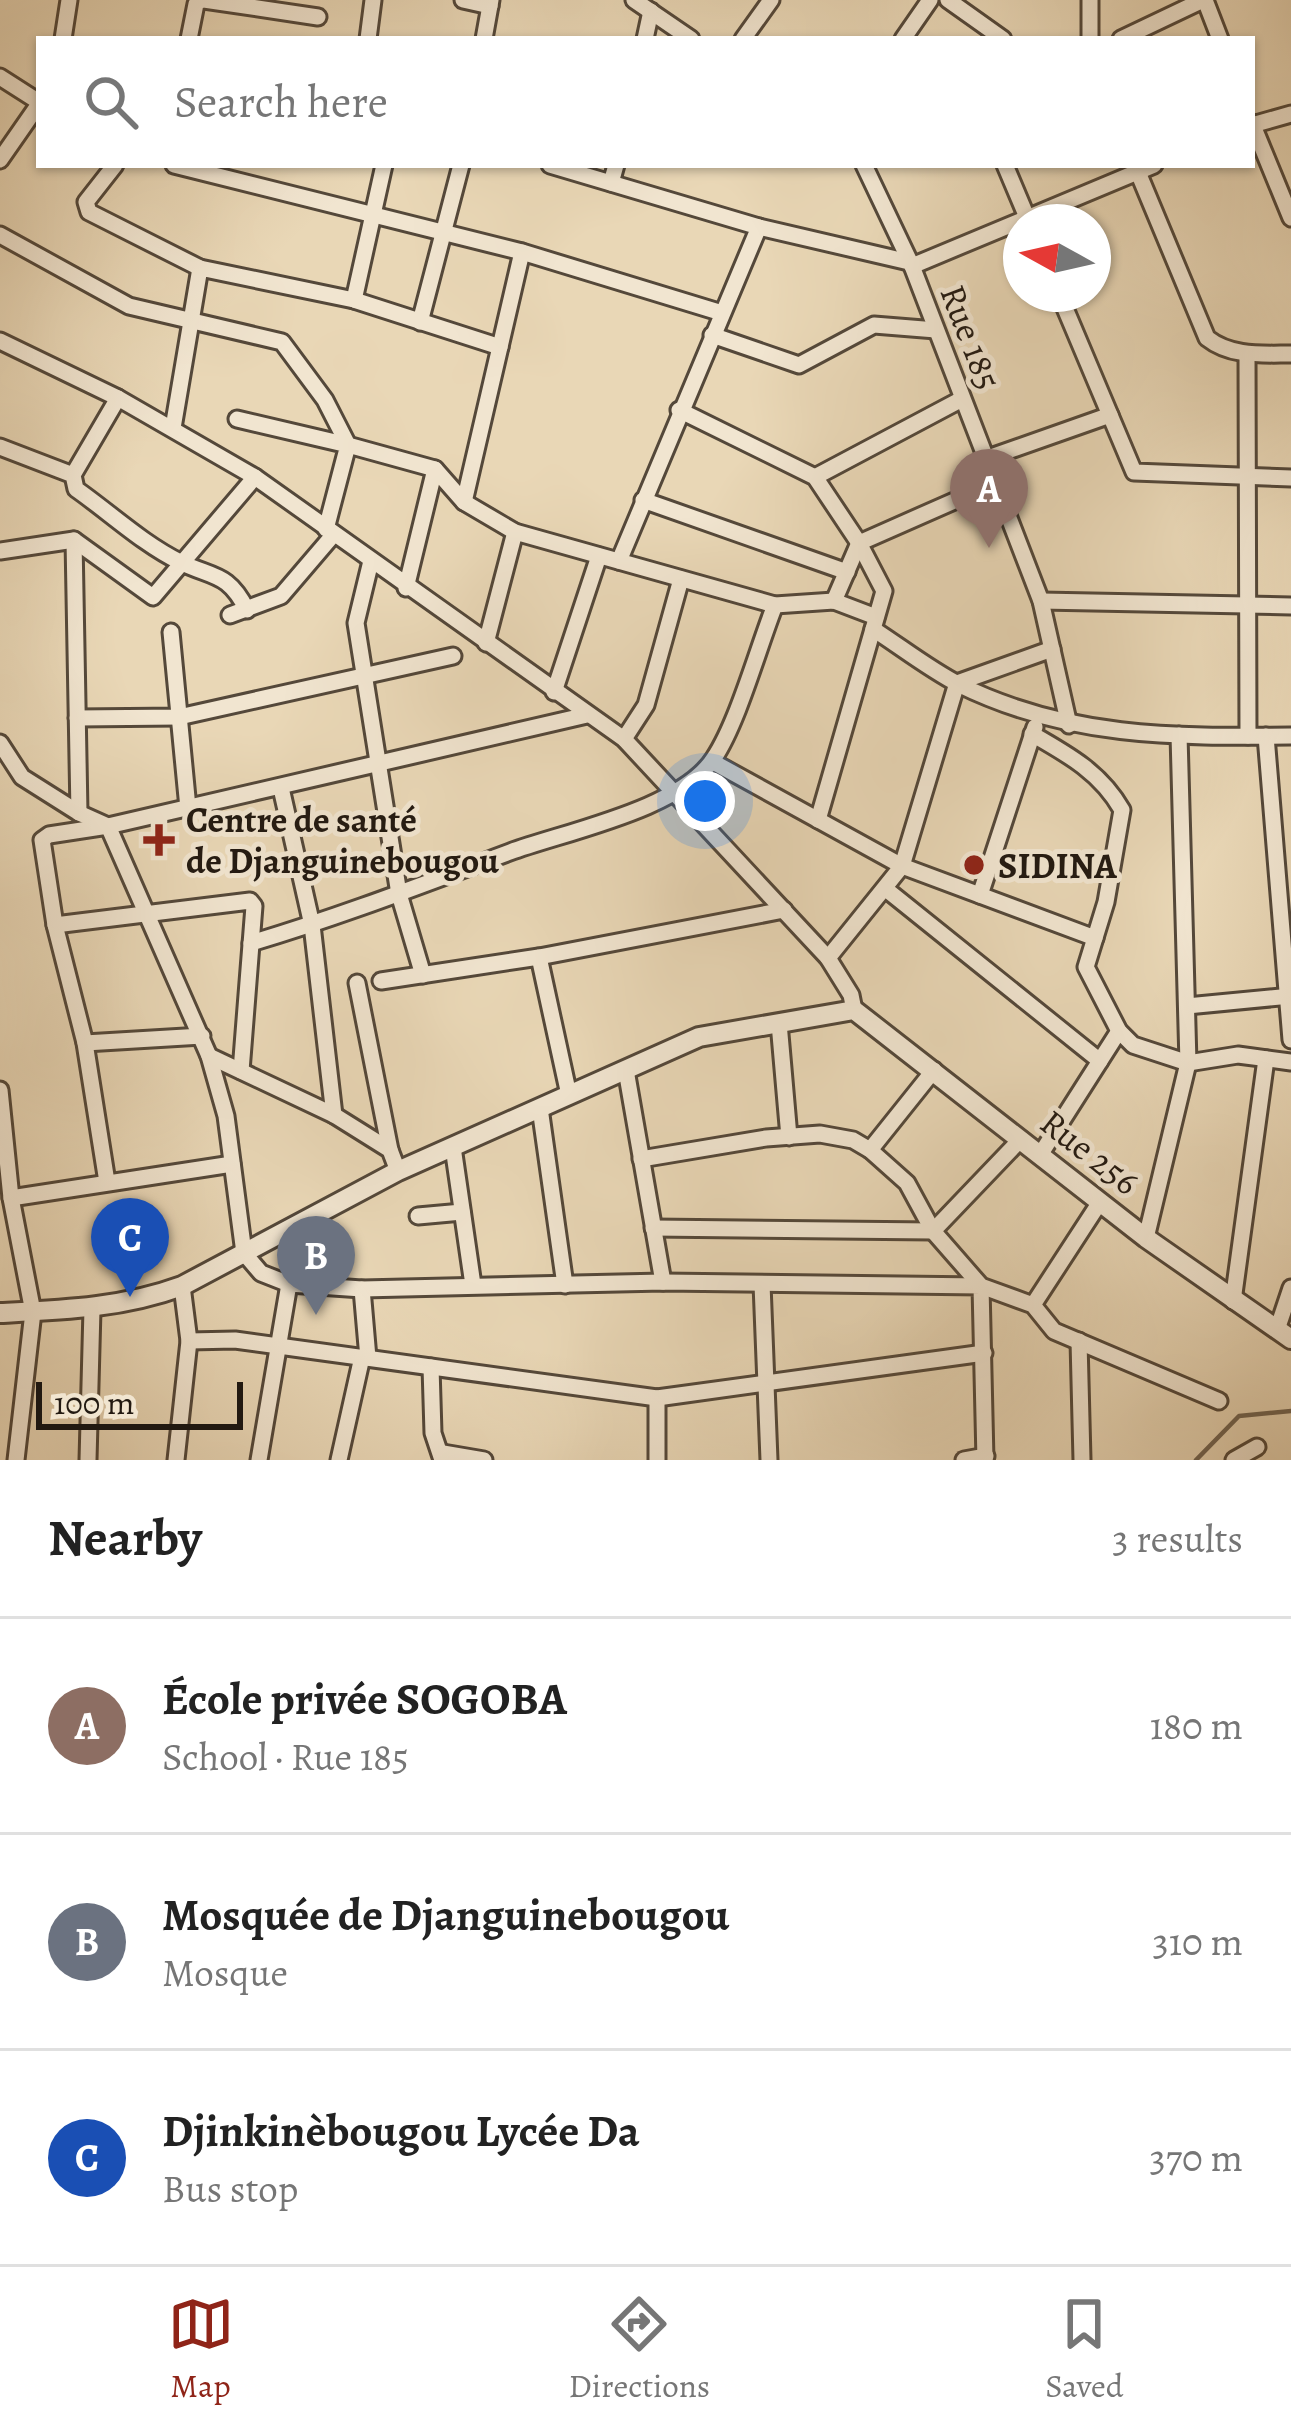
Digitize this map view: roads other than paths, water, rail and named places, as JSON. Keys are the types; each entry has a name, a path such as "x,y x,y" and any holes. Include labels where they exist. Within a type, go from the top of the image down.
{"street":[{"path":"63,36 69,0"},
{"path":"190,36 196,4 202,0 318,17"},
{"path":"368,36 373,0"},
{"path":"463,0 490,3 484,36"},
{"path":"634,0 687,36"},
{"path":"745,36 771,0"},
{"path":"905,36 929,0"},
{"path":"949,0 999,36"},
{"path":"1090,0 1090,36"},
{"path":"1127,36 1204,0 1219,36"},
{"path":"646,36 651,11"},
{"path":"0,77 36,101"},
{"path":"0,160 36,107"},
{"path":"1255,123 1291,114"},
{"path":"1255,131 1291,218"},
{"path":"113,168 86,202 89,212 200,268 354,300 500,347"},
{"path":"186,168 522,251 722,313"},
{"path":"354,300 383,168"},
{"path":"420,322 460,168"},
{"path":"560,168 759,227 910,264 1003,229"},
{"path":"611,183 615,168"},
{"name":"Rue 185","path":"865,168 910,264 1041,601 1069,725"},
{"path":"1006,168 1021,204"},
{"path":"1062,204 1140,168"},
{"path":"1142,168 1207,338 1247,355 1291,354"},
{"path":"619,561 759,227"},
{"path":"0,235 129,306 282,342 326,400 348,445 330,532 280,596 239,612 236,588 218,575 181,563 76,489 73,475 118,398"},
{"path":"464,502 522,251"},
{"path":"173,428 200,268"},
{"path":"1067,312 1137,473 1291,478"},
{"path":"712,335 799,364 874,325 936,330"},
{"path":"0,341 118,398 255,477 624,739 829,958 851,995 854,1010 699,1037 398,1171 182,1286 145,1300 92,1309 0,1313"},
{"path":"1247,355 1248,736"},
{"path":"815,477 962,399"},
{"path":"679,410 815,477 884,591 818,820"},
{"path":"986,459 1110,416"},
{"path":"237,419 435,469 464,502 514,532 775,605 834,601 875,623 957,683 1038,716 1069,725 1179,735 1291,736"},
{"path":"0,446 73,475"},
{"path":"406,588 435,469"},
{"path":"0,551 74,540 149,596 156,595 255,477"},
{"path":"834,601 859,543 995,483"},
{"path":"643,500 847,572"},
{"path":"486,643 514,532"},
{"path":"74,540 79,813"},
{"path":"554,692 599,556"},
{"path":"371,561 356,623 399,894 423,975"},
{"path":"624,739 646,705 682,579"},
{"path":"1041,601 1291,606"},
{"path":"251,943 625,817 673,792 713,762 775,605"},
{"path":"171,632 188,808"},
{"path":"957,683 1052,649"},
{"path":"76,718 179,717 453,656"},
{"path":"829,958 902,866 957,683"},
{"path":"107,1182 85,1043 56,925 42,840 587,716"},
{"path":"980,895 1038,716"},
{"path":"1032,734 1080,760 1111,790 1123,810 1106,902 1086,967 1119,1031 1133,1045 1189,1064 1238,1055 1291,1063"},
{"path":"1146,1238 1189,1064 1179,735"},
{"path":"1266,736 1283,849 1291,1040"},
{"path":"0,743 22,776 108,826 209,1056 226,1116 244,1253 261,1273 289,1284 362,1288 663,1282 981,1286 1033,1305 1054,1331 1219,1401"},
{"path":"713,762 902,866 1095,938"},
{"path":"0,776 22,776"},
{"path":"281,788 312,925 334,1115"},
{"path":"887,890 1100,1060"},
{"path":"56,925 250,901 254,906 241,1071"},
{"path":"382,981 539,957 784,910"},
{"path":"539,957 568,1095"},
{"path":"357,983 398,1171"},
{"path":"1187,1006 1289,997"},
{"name":"Rue 256","path":"854,1010 1146,1238 1284,1335"},
{"path":"779,1023 789,1137"},
{"path":"1040,1155 1119,1031"},
{"path":"85,1043 202,1036"},
{"path":"209,1056 334,1115 390,1150"},
{"path":"1233,1301 1266,1059"},
{"path":"626,1070 663,1282"},
{"path":"870,1150 934,1070"},
{"path":"0,1090 11,1198 32,1312 16,1460"},
{"path":"540,1108 565,1285"},
{"path":"641,1159 820,1134 853,1140 907,1183 933,1231 981,1286 986,1458 964,1460"},
{"path":"653,1228 933,1231 1021,1139"},
{"path":"453,1147 473,1285"},
{"path":"11,1198 232,1164"},
{"path":"1033,1305 1100,1202"},
{"path":"418,1216 462,1212"},
{"path":"259,1460 289,1284"},
{"path":"762,1284 769,1460"},
{"path":"176,1460 188,1341 182,1286"},
{"path":"339,1460 365,1358 362,1288"},
{"path":"1284,1335 1291,1288"},
{"path":"88,1460 92,1309"},
{"path":"188,1341 235,1340 657,1398 984,1353"},
{"path":"1079,1341 1082,1460"},
{"path":"431,1367 433,1433 442,1457 484,1460"},
{"path":"657,1398 657,1460"},
{"path":"1234,1460 1257,1447"}],"waterway":[{"path":"1196,1460 1239,1416 1291,1411"}],"place":[{"name":"École privée SOGOBA","path":"989,548"},
{"name":"Centre de santé de Djanguinebougou","path":"159,840"},
{"name":"SIDINA","path":"974,865"},
{"name":"Djinkinèbougou Lycée Da","path":"130,1297"},
{"name":"Mosquée de Djanguinebougou","path":"316,1315"}]}
